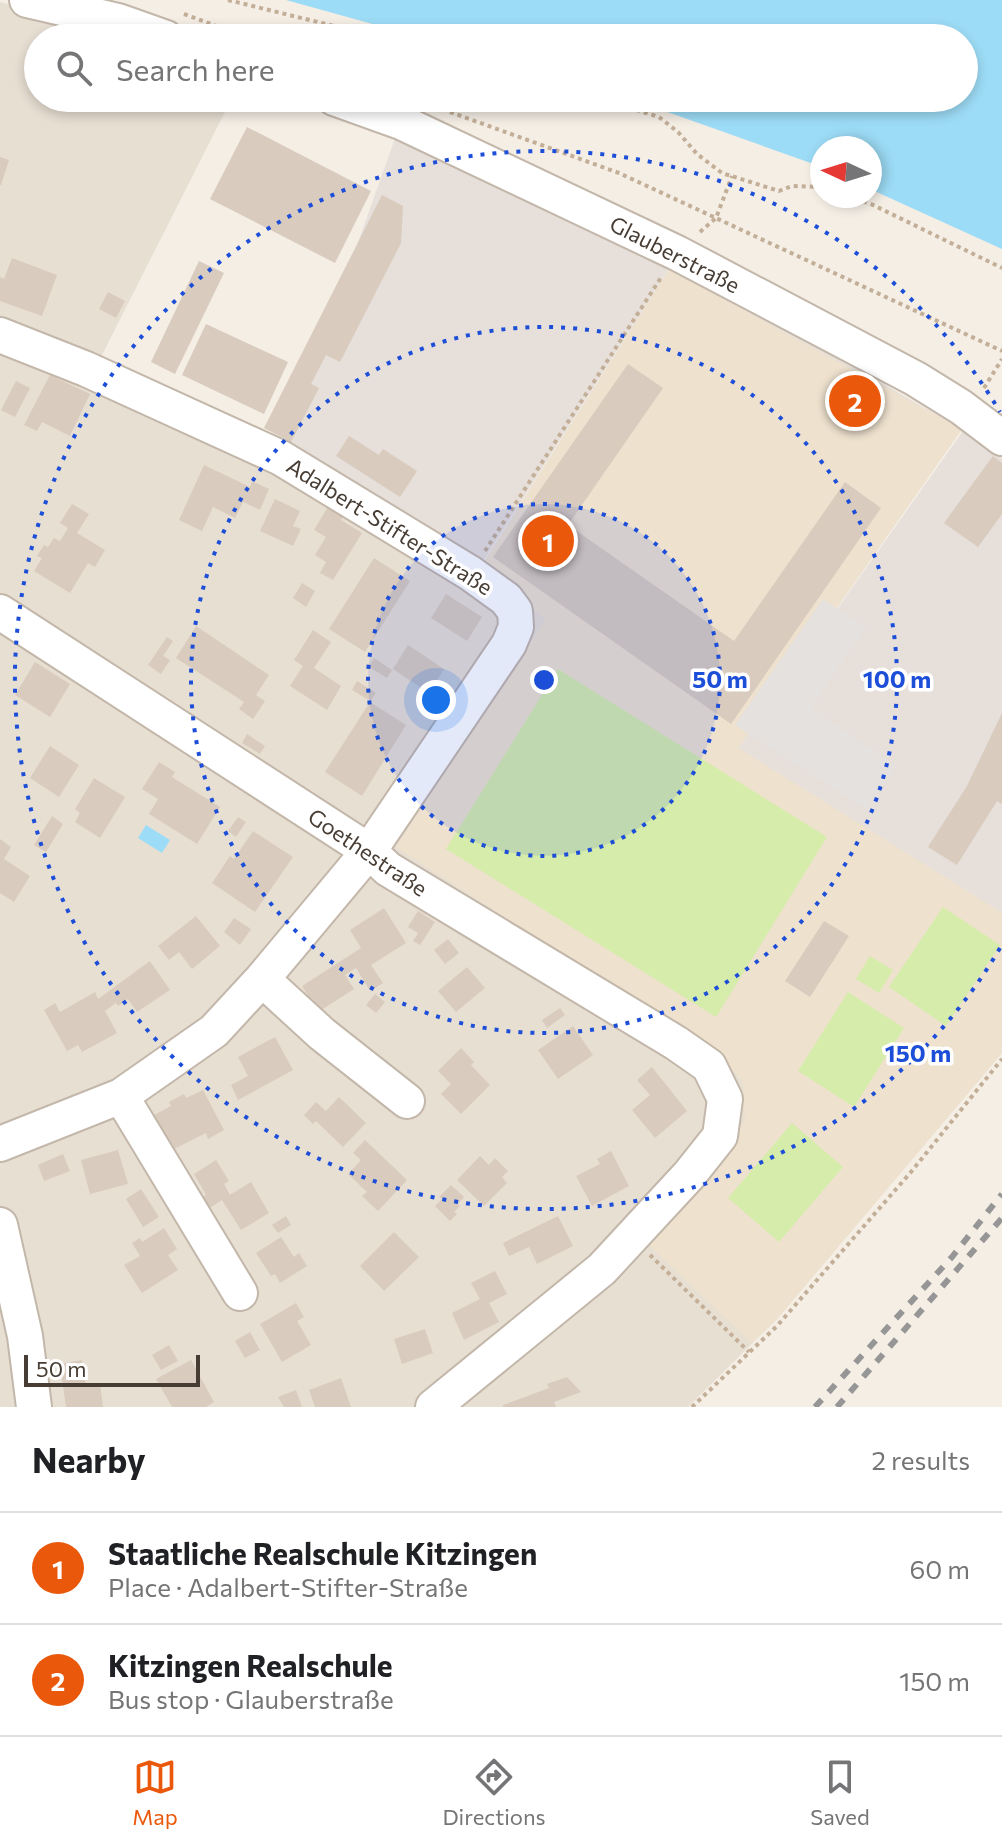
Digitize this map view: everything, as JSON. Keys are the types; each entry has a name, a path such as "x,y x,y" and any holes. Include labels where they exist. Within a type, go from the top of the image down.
{"street":[{"path":"27,0 118,21 170,24"},
{"name":"Glauberstraße","path":"373,112 401,122 681,256 916,379 1002,438"},
{"name":"Adalbert-Stifter-Straße","path":"0,335 86,369 281,458 470,573 506,599 515,611 516,627 509,644 369,851"},
{"name":"Goethestraße","path":"0,612 369,851 388,869 709,1066 725,1099 720,1136 689,1175 632,1236"},
{"path":"0,1144 121,1096 214,1031 262,979 369,851"},
{"path":"262,979 322,1034 407,1101"},
{"path":"121,1096 240,1293"},
{"path":"0,1225 25,1336 34,1407"},
{"path":"433,1407 602,1269 632,1236"}],"path":[{"path":"228,0 326,24"},
{"path":"451,112 619,173 1002,351"},
{"path":"643,112 659,117 678,132 697,154 722,173 779,191 792,186 810,187"},
{"path":"470,573 681,256 697,234 716,218 732,176"},
{"path":"879,208 1002,268"},
{"path":"969,413 1002,359"},
{"path":"692,1407 777,1326 911,1172 1002,1059"},
{"path":"632,1236 749,1352"}],"shaded area":[{"path":"0,2 80,24 24,24 24,112 225,112 101,357 285,448 478,571 669,269 962,429 739,748 1002,912 1002,1053 777,1319 688,1407 0,1407"},
{"path":"398,130 673,261 964,431 1002,458 1002,912 739,748 963,431 669,268 477,571 285,448"},
{"path":"669,270 962,429 738,748 1002,913 1002,1053 777,1319 752,1343 649,1245 730,1149 745,1120 743,1082 721,1056 396,847 546,619 478,572"},
{"path":"823,599 866,627 811,707 896,766 866,809 735,725"}],"green space":[{"path":"558,669 827,837 716,1017 446,849"},
{"path":"943,907 1000,945 946,1026 889,987"},
{"path":"870,956 893,970 879,993 856,979"},
{"path":"848,992 904,1028 854,1107 798,1071"},
{"path":"792,1123 843,1167 779,1242 728,1198"}],"water":[{"path":"286,0 1002,0 1002,249 882,194 882,136 810,136 810,163 667,112 978,112 978,24 373,24"},
{"path":"146,825 170,840 162,853 138,838"}],"building":[{"path":"247,127 371,191 335,263 210,199"},
{"path":"0,157 9,160 1,185 0,185"},
{"path":"382,195 403,206 401,243 340,362 326,355 311,384 319,388 291,442 264,428"},
{"path":"12,258 57,275 42,316 0,301 0,277 4,279"},
{"path":"199,261 224,273 175,374 151,362"},
{"path":"108,292 125,301 116,318 99,309"},
{"path":"206,324 288,362 264,414 182,375"},
{"path":"628,364 663,388 568,525 734,641 845,482 881,508 731,724 493,557"},
{"path":"50,375 90,394 70,436 42,422 37,431 24,425"},
{"path":"16,381 30,388 15,417 1,410"},
{"path":"349,436 379,455 383,449 417,471 400,497 336,456"},
{"path":"993,456 1002,463 1002,514 978,547 944,523"},
{"path":"204,465 250,487 252,481 269,489 260,510 243,502 235,518 213,507 202,531 179,520"},
{"path":"275,499 300,511 293,526 301,529 293,546 260,531"},
{"path":"72,504 89,514 77,533 105,550 95,567 88,563 70,593 34,571 42,558 37,556 44,545 48,547 54,538 60,541 68,528 60,523"},
{"path":"329,505 345,514 341,520 362,533 333,580 320,573 326,562 315,555 326,537 314,530"},
{"path":"374,558 410,581 365,652 329,629"},
{"path":"302,583 315,591 306,607 293,598"},
{"path":"446,594 482,617 467,641 431,618"},
{"path":"196,626 269,675 256,695 265,701 253,719 239,709 244,702 176,658"},
{"path":"313,630 331,642 314,668 341,686 327,710 290,686 303,666 294,660"},
{"path":"167,637 173,641 163,656 170,660 161,674 148,665"},
{"path":"408,645 444,669 429,693 393,669"},
{"path":"374,658 392,670 387,678 369,667"},
{"path":"35,662 70,684 50,717 15,695"},
{"path":"357,681 376,693 370,701 352,690"},
{"path":"370,702 406,725 362,796 325,772"},
{"path":"1002,713 1002,804 997,801 957,865 928,847 967,786"},
{"path":"247,734 265,746 260,754 242,743"},
{"path":"50,746 79,765 59,797 30,778"},
{"path":"159,762 175,772 172,777 220,807 197,844 149,814 158,799 142,789"},
{"path":"94,778 125,797 100,838 75,822 80,813 75,809"},
{"path":"52,816 63,824 46,852 34,845"},
{"path":"238,817 246,822 236,837 228,831"},
{"path":"253,831 293,857 255,912 212,883 230,856 234,859"},
{"path":"0,839 11,847 4,859 30,876 14,902 0,893"},
{"path":"384,908 406,943 371,965 383,983 370,991 356,968 345,975 354,989 318,1012 302,986 361,948 350,930"},
{"path":"418,911 435,922 420,945 413,941 418,933 408,927"},
{"path":"196,916 220,946 192,969 179,952 169,960 158,946"},
{"path":"234,918 251,929 240,945 224,932"},
{"path":"824,921 849,936 810,997 785,981"},
{"path":"448,939 459,953 445,964 434,950"},
{"path":"150,961 170,990 137,1012 128,999 118,1006 116,1003 105,1011 117,1033 82,1052 78,1045 67,1051 44,1010 55,1003 60,1012 95,992 98,999"},
{"path":"467,967 485,988 456,1012 438,991"},
{"path":"375,994 385,1002 376,1013 366,1005"},
{"path":"560,1008 565,1015 547,1028 542,1020"},
{"path":"573,1026 593,1055 558,1079 538,1050"},
{"path":"275,1037 293,1070 238,1100 231,1085 248,1076 238,1057"},
{"path":"461,1048 474,1062 471,1065 490,1085 461,1114 441,1094 451,1084 438,1071"},
{"path":"652,1067 687,1111 655,1138 632,1110 650,1095 637,1080"},
{"path":"203,1090 224,1130 208,1139 206,1133 170,1151 152,1116 171,1106 169,1102 184,1094 186,1098"},
{"path":"339,1097 366,1123 343,1147 316,1121 313,1124 304,1115 316,1102 326,1111"},
{"path":"365,1140 407,1180 378,1211 362,1196 367,1192 348,1174 361,1160 353,1153"},
{"path":"118,1150 128,1184 90,1194 81,1160"},
{"path":"611,1151 629,1186 592,1206 576,1176 600,1164 597,1159"},
{"path":"63,1154 70,1171 44,1181 38,1165"},
{"path":"480,1156 489,1165 495,1158 508,1171 502,1177 507,1183 484,1206 457,1180"},
{"path":"216,1160 229,1181 224,1184 230,1195 251,1182 269,1213 241,1230 222,1200 208,1209 201,1198 206,1195 194,1174"},
{"path":"451,1185 464,1197 454,1212 457,1214 450,1221 435,1206"},
{"path":"141,1189 159,1217 143,1227 126,1199"},
{"path":"286,1216 291,1225 278,1233 272,1225"},
{"path":"558,1216 573,1246 537,1264 529,1247 509,1256 503,1243"},
{"path":"164,1228 177,1249 168,1255 178,1270 142,1293 124,1265 140,1256 132,1243 140,1238 142,1242"},
{"path":"394,1232 419,1257 384,1291 360,1266"},
{"path":"281,1237 294,1257 299,1253 307,1266 280,1283 275,1274 271,1276 256,1253"},
{"path":"495,1271 507,1294 489,1303 499,1322 464,1340 452,1313 480,1299 471,1283"},
{"path":"296,1303 304,1317 297,1321 311,1345 282,1362 260,1324"},
{"path":"425,1329 433,1353 402,1364 394,1339"},
{"path":"250,1332 260,1350 245,1358 235,1341"},
{"path":"169,1345 178,1361 161,1370 152,1355"},
{"path":"82,1360 86,1386 100,1384 103,1407 66,1407 60,1364"},
{"path":"191,1360 214,1402 206,1407 172,1407 156,1379"},
{"path":"567,1377 581,1392 554,1402 556,1407 503,1407 549,1388 547,1384"},
{"path":"341,1378 351,1407 315,1407 309,1390"},
{"path":"296,1390 302,1407 284,1407 278,1397"}],"railway":[{"path":"815,1407 952,1257 1002,1194"},
{"path":"837,1407 1002,1218"}],"place":[{"name":"Kitzingen Realschule","path":"855,401"},
{"name":"Staatliche Realschule Kitzingen","path":"548,541"}]}
